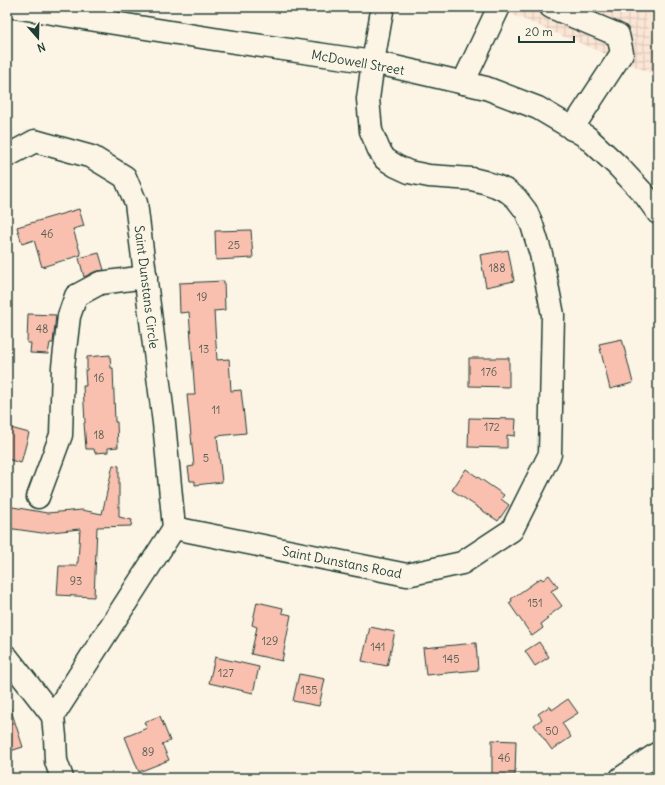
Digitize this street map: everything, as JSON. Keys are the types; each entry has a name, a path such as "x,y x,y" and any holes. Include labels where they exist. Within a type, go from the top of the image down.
{"street":[{"name":"McDowell Street","path":"14,7 214,39 372,62 486,88 538,108 587,137 618,166 645,195 658,213"},
{"path":"464,83 498,7"},
{"path":"551,7 618,35 622,53 572,129"},
{"name":"Saint Dunstans Road","path":"174,528 407,575 462,563 512,530 550,454 553,315 541,254 532,225 526,211 516,198 507,191 496,186 472,179 429,176 409,172 385,159 374,140 371,131 368,99 372,62 387,8"},
{"name":"Saint Dunstans Circle","path":"7,156 35,141 92,156 125,177 136,204 164,423 174,528"},
{"path":"38,497 61,435 63,367 69,316 76,296 100,283 146,277"},
{"path":"53,716 174,528"},
{"path":"7,657 53,716 56,761 62,778"},
{"path":"621,778 658,753"}],"shaded area":[{"path":"494,7 643,7 658,59 658,76"},
{"path":"643,7 658,7 658,59"}],"building":[{"path":"79,209 84,226 73,229 81,255 42,267 34,240 22,244 17,227"},
{"path":"251,230 253,258 216,260 215,231"},
{"path":"508,250 514,281 486,287 480,255"},
{"path":"99,253 104,270 94,272 84,277 79,258"},
{"path":"224,281 225,310 214,311 217,360 229,359 231,391 241,390 246,433 217,436 222,482 195,485 195,481 190,481 188,467 194,466 187,395 195,395 189,312 180,313 179,283"},
{"path":"28,314 56,315 53,343 50,343 48,354 30,353 31,343 27,343"},
{"path":"622,339 633,383 610,389 599,344"},
{"path":"110,355 111,368 113,368 115,422 117,422 118,447 108,448 108,452 95,453 94,449 86,449 83,386 86,386 85,370 87,370 87,357"},
{"path":"469,358 509,358 509,387 469,386"},
{"path":"469,418 516,419 515,436 507,435 507,448 468,447"},
{"path":"7,427 29,433 21,463 7,459"},
{"path":"113,465 119,466 119,517 132,520 131,526 97,527 94,597 57,595 59,566 77,566 80,529 42,533 7,528 7,506 47,513 82,510 102,514"},
{"path":"466,469 504,495 501,499 509,505 498,521 452,490"},
{"path":"549,575 558,587 551,591 562,606 546,618 548,619 541,624 543,628 532,636 509,603 512,601 511,599 541,578 543,580"},
{"path":"257,602 283,608 282,613 291,615 282,661 251,654 257,627 252,625"},
{"path":"370,627 395,632 387,666 362,661"},
{"path":"539,642 549,657 535,666 525,651"},
{"path":"476,643 478,670 426,675 423,648"},
{"path":"215,657 259,667 253,693 209,683"},
{"path":"299,674 325,679 319,706 293,701"},
{"path":"568,699 578,713 562,723 571,737 552,750 534,725 542,719 538,714 550,706 552,710"},
{"path":"7,707 10,707 23,747 7,752"},
{"path":"160,716 170,741 162,744 169,760 139,772 125,737 147,728 144,722"},
{"path":"492,740 516,741 515,775 492,775"}]}
